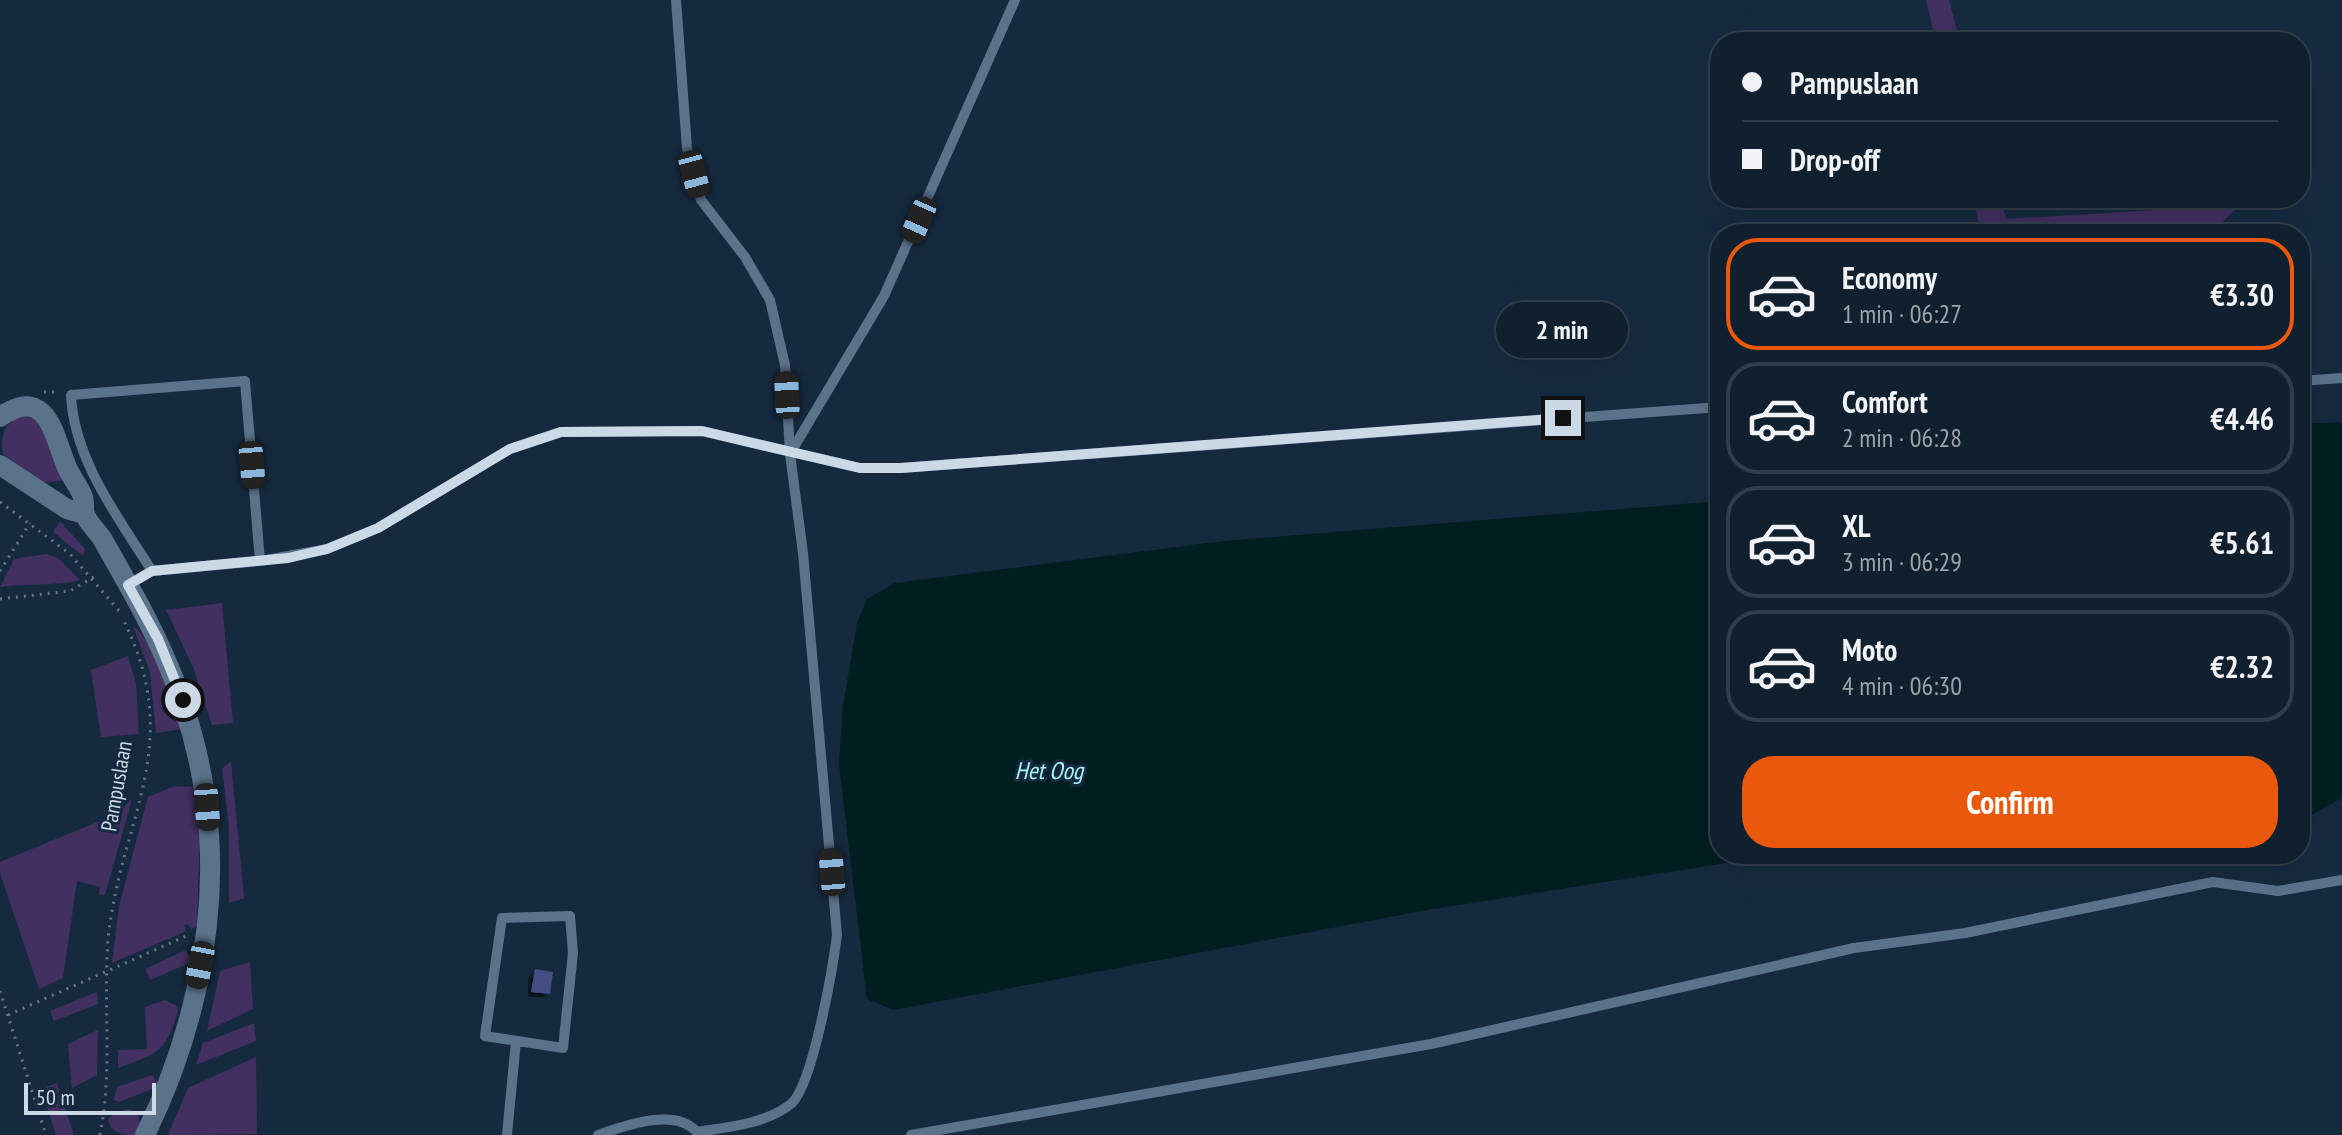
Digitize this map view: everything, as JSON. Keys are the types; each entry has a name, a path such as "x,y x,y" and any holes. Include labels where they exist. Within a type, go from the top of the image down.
{"street":[{"path":"0,417 26,408 48,418 83,498 85,514 169,662 196,747 209,838 205,934 187,1025 145,1135"},
{"path":"0,465 67,509 85,514"}],"lane":[{"path":"598,1135 633,1123 668,1120 690,1125 698,1133 776,1114 794,1101 831,986 837,935 803,553 790,454 785,365 770,300 745,257 701,200 687,148 676,0"},
{"path":"790,454 884,296 1015,0"},
{"path":"2310,380 2342,378"},
{"path":"152,571 87,461 76,431 71,395 245,381 260,561"},
{"path":"128,585 152,571 260,561 327,549 378,528 510,449 561,432 702,431 860,468 901,468 1710,408"},
{"path":"911,1135 1431,1044 1854,948 1965,933 2213,882 2278,891 2342,880"},
{"path":"570,916 573,953 563,1048 516,1041 485,1036 502,918 570,916"},
{"path":"507,1135 516,1041"}],"path":[{"name":"Pampuslaan","path":"0,502 31,522 93,578 120,613 145,674 150,719 145,790 113,906 107,971 109,1064 100,1135"},
{"path":"0,571 31,522"},
{"path":"0,599 70,591 116,564"},
{"path":"8,1015 194,933 205,934"},
{"path":"0,991 46,1135"}],"shaded area":[{"path":"1926,0 1949,0 1957,32 1934,32"},
{"path":"1975,208 2003,208 2006,219 2236,208 2221,224 1979,224"},
{"path":"25,416 40,421 67,480 43,483 3,454 5,429"},
{"path":"60,521 85,549 83,556 53,532"},
{"path":"46,554 58,558 80,580 0,587 14,559"},
{"path":"222,603 233,723 212,725 193,667 166,610"},
{"path":"133,626 155,658 183,729 156,733 150,672"},
{"path":"128,656 136,684 139,734 101,737 91,670"},
{"path":"231,761 244,898 229,903 229,826 222,769"},
{"path":"175,786 195,787 200,828 197,926 191,929 188,924 184,925 186,931 112,963 119,906 148,797"},
{"path":"132,799 105,895 99,894 100,887 77,881 63,978 39,989 0,873 0,862 117,814"},
{"path":"186,950 192,962 150,980 145,969"},
{"path":"250,962 253,1009 207,1031 220,971"},
{"path":"97,992 98,1004 54,1021 50,1011"},
{"path":"165,1000 177,1006 178,1010 164,1043 151,1055 118,1068 118,1050 147,1049 145,1007"},
{"path":"254,1023 256,1041 196,1065 203,1043"},
{"path":"98,1030 97,1075 72,1088 68,1044"},
{"path":"256,1057 257,1134 168,1135 188,1088"},
{"path":"152,1075 158,1083 157,1087 119,1102 114,1100 117,1087"},
{"path":"57,1083 74,1135 56,1135 41,1089"},
{"path":"129,1109 138,1114 140,1125 135,1135 118,1132 108,1120 114,1113"}],"water":[{"path":"2342,422 2342,798 2310,816 2310,424"},
{"name":"Het Oog","path":"1710,502 1710,864 1719,864 1433,909 893,1010 867,999 839,764 843,706 857,623 867,599 895,583 1223,541"}],"building":[{"path":"535,969 553,972 550,994 531,992"}],"route":[{"path":"183,700 169,662 128,585 152,571 288,558 327,549 378,528 510,449 561,432 702,431 860,468 901,468 1563,418"}]}
